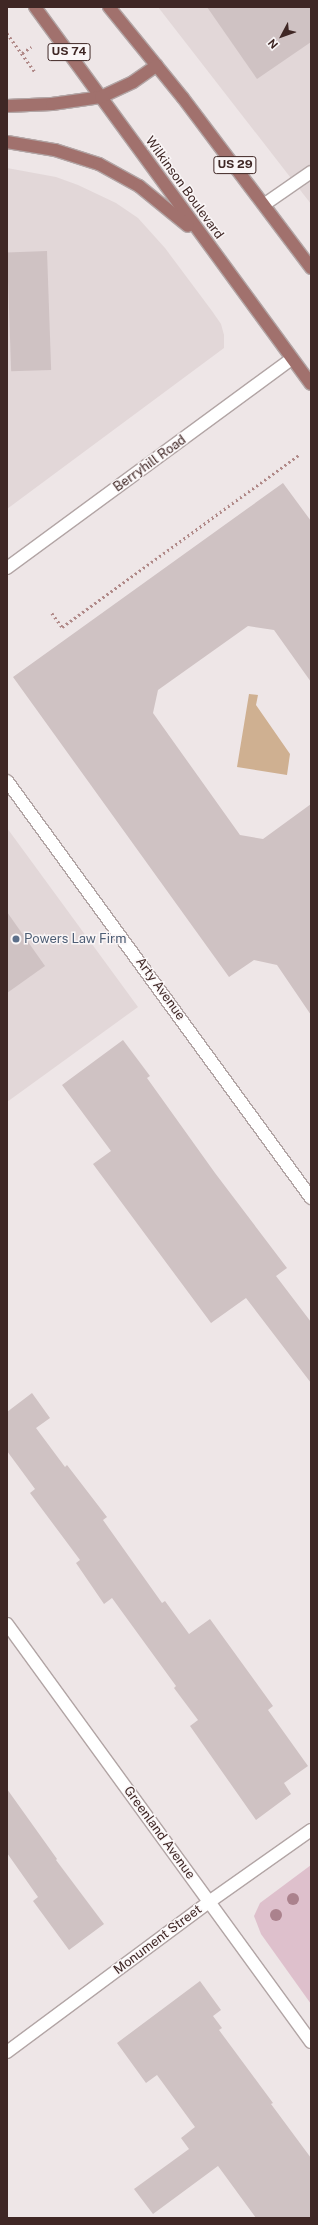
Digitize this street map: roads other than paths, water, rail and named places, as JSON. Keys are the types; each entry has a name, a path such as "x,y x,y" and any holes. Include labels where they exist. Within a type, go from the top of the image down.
{"main road":[{"name":"Wilkinson Boulevard","path":"36,7 311,384"},
{"path":"7,106 52,104 101,97 133,82 157,65 109,7"},
{"name":"US 29","path":"157,65 265,204 311,268"},
{"path":"7,142 55,150 99,164 119,174 160,201 193,230 217,256"}],"street":[{"path":"265,204 311,172"},
{"name":"Berryhill Road","path":"7,568 292,359"},
{"name":"Arty Avenue","path":"7,782 311,1198"},
{"name":"Greenland Avenue","path":"7,1624 311,2042"},
{"name":"Monument Street","path":"7,2052 209,1902 311,1830"}],"place":[{"name":"Powers Law Firm","path":"16,939"}]}
